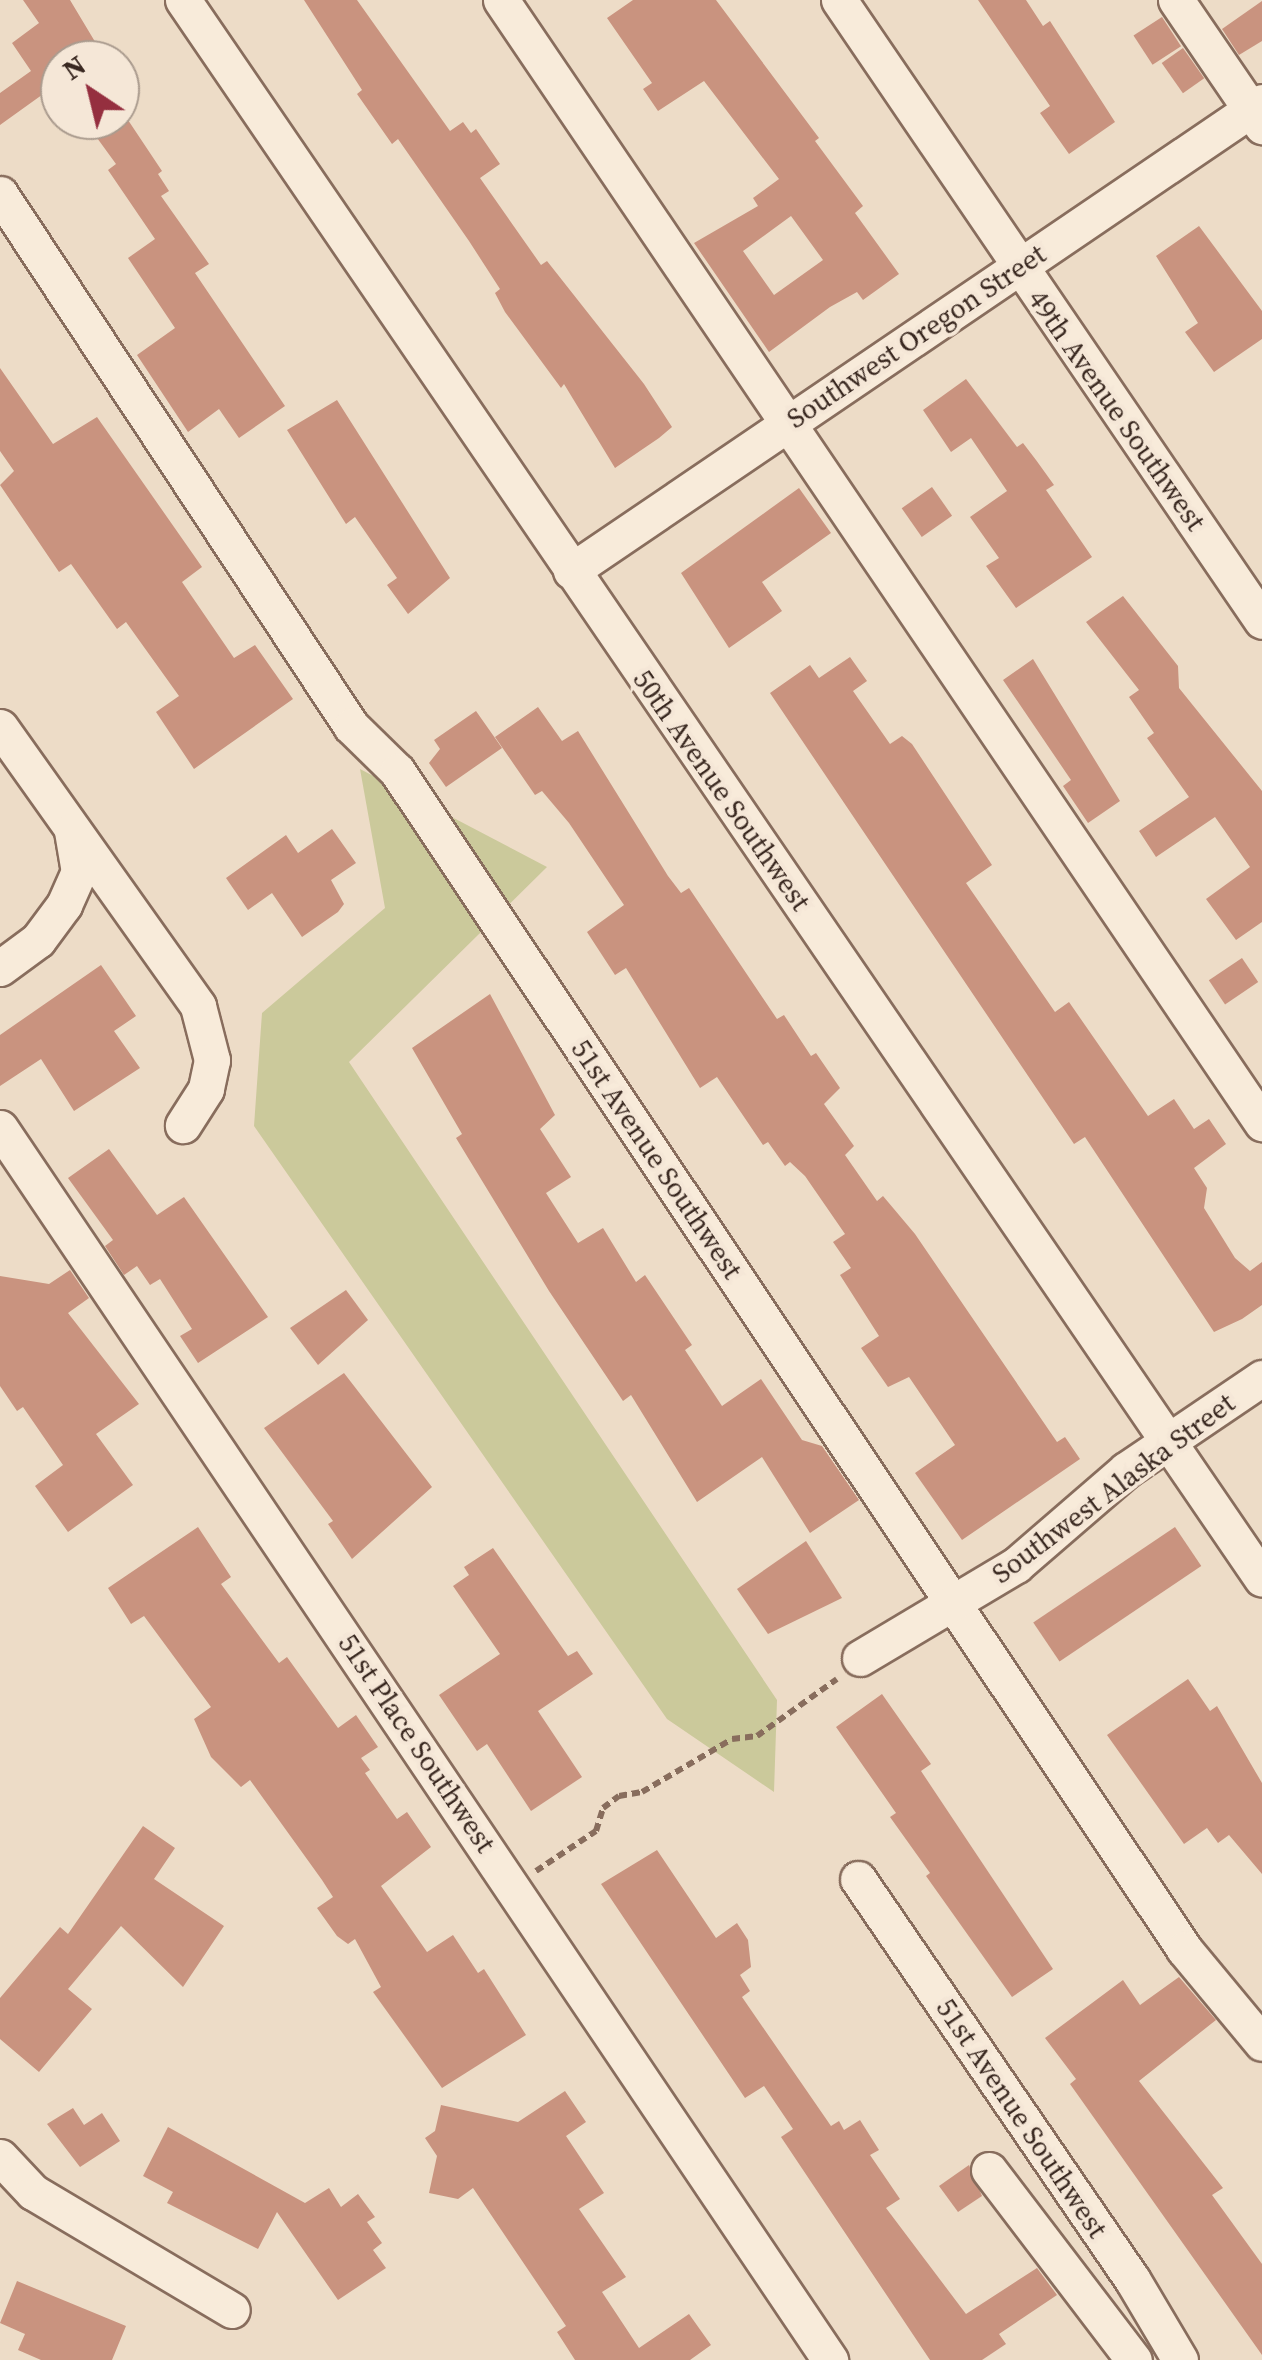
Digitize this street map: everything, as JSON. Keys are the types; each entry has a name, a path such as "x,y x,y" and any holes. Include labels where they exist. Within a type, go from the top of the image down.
{"street":[{"name":"50th Avenue Southwest","path":"183,0 1262,1578"},
{"path":"501,0 1262,1123"},
{"name":"49th Avenue Southwest","path":"838,0 1262,621"},
{"path":"1176,0 1258,112"},
{"name":"Southwest Oregon Street","path":"571,571 1018,266 1258,112"},
{"name":"51st Avenue Southwest","path":"0,194 350,726 397,771 1184,1948 1262,2043"},
{"path":"0,727 198,1006 212,1060 206,1089 182,1125"},
{"path":"0,968 38,940 64,905 79,872 72,830"},
{"name":"51st Place Southwest","path":"0,1128 830,2360"},
{"name":"Southwest Alaska Street","path":"860,1658 1016,1564 1169,1440 1262,1378"},
{"name":"51st Avenue Southwest","path":"858,1880 1132,2279 1180,2360"},
{"path":"0,2157 33,2192 232,2310"},
{"name":"51st Avenue Southwest","path":"989,2170 1134,2360"}],"path":[{"path":"530,1875 596,1830 603,1808 619,1796 642,1792 732,1739 757,1736 802,1710 860,1658"}],"shaded area":[{"path":"360,769 547,867 349,1062 777,1700 774,1792 667,1719 254,1126 262,1013 385,908"}],"building":[{"path":"23,0 70,0 94,40 40,40 40,96 0,125 0,93 31,71 12,43 39,23"},
{"path":"304,0 357,0 450,131 463,122 471,133 476,129 500,164 480,178 541,265 547,261 644,384 672,427 659,438 615,468 564,384 561,388 505,312 495,293 500,289 469,241 398,139 392,144 357,94 362,90"},
{"path":"633,0 716,0 819,138 815,141 863,206 855,213 899,274 863,300 857,292 830,307 769,352 694,243 758,206 753,198 779,179 704,81 658,111 643,89 652,83 607,18","holes":["791,216 823,260 774,295 743,251"]},
{"path":"978,0 1026,0 1043,26 1050,21 1115,122 1069,154 1040,113 1050,106"},
{"path":"1262,1 1262,41 1239,55 1222,29"},
{"path":"1162,17 1181,46 1153,65 1133,36"},
{"path":"1183,48 1204,78 1183,93 1162,63"},
{"path":"140,138 162,171 158,174 169,191 161,196 209,264 195,273 285,406 239,438 219,409 188,432 137,355 175,328 128,258 155,239 108,170 116,164 99,140"},
{"path":"1199,226 1262,311 1262,339 1214,372 1185,332 1198,323 1156,256"},
{"path":"0,368 53,444 97,417 202,567 182,582 234,658 255,645 293,699 194,769 156,712 179,696 126,622 117,629 71,564 59,572 0,485 14,471 0,451"},
{"path":"966,379 1017,447 1023,443 1054,485 1046,490 1092,557 1016,608 986,566 999,558 970,517 1007,491 971,438 951,452 923,410"},
{"path":"337,400 450,578 408,614 387,585 397,578 355,517 346,524 287,430"},
{"path":"932,487 952,516 922,537 902,508"},
{"path":"799,488 831,533 762,582 782,611 729,648 681,573"},
{"path":"1123,596 1178,666 1179,688 1262,791 1262,922 1236,940 1206,899 1250,867 1215,817 1156,857 1139,831 1189,797 1147,738 1154,733 1129,697 1139,690 1086,622"},
{"path":"850,657 867,681 853,691 890,744 902,736 912,744 992,865 966,883 1055,1012 1069,1002 1148,1116 1174,1099 1194,1129 1209,1119 1226,1144 1194,1168 1207,1188 1204,1208 1235,1258 1250,1271 1262,1262 1262,1305 1242,1319 1214,1332 1085,1137 1074,1144 770,693 810,665 819,678"},
{"path":"1033,659 1120,801 1088,823 1063,786 1071,780 1003,680"},
{"path":"538,707 562,741 578,731 668,876 681,893 689,888 777,1019 784,1015 811,1056 816,1053 840,1088 824,1104 854,1146 845,1155 877,1201 883,1196 915,1234 1057,1442 1065,1437 1080,1459 962,1540 915,1473 955,1445 909,1377 888,1387 861,1348 879,1336 840,1275 851,1268 833,1242 845,1234 805,1176 790,1162 785,1166 768,1142 763,1145 717,1077 700,1088 626,968 615,975 587,932 624,905 569,823 542,791 535,795 495,737"},
{"path":"476,711 502,748 446,787 429,763 440,749 434,740"},
{"path":"332,829 356,863 331,880 344,904 302,937 272,893 248,910 226,878 286,835 298,853"},
{"path":"1242,958 1258,982 1225,1004 1209,980"},
{"path":"101,965 136,1016 114,1031 140,1068 74,1111 41,1059 0,1086 0,1035"},
{"path":"490,994 555,1115 540,1129 571,1177 546,1193 578,1243 603,1228 636,1282 645,1275 692,1345 685,1350 722,1406 761,1379 802,1440 822,1446 859,1500 810,1533 762,1457 697,1502 631,1395 623,1401 549,1291 456,1138 462,1134 412,1048"},
{"path":"109,1149 157,1215 184,1197 268,1317 198,1363 180,1336 192,1329 160,1279 150,1285 137,1266 124,1275 105,1246 113,1240 68,1178"},
{"path":"70,1270 89,1298 68,1313 139,1404 96,1434 133,1485 68,1532 35,1486 63,1465 23,1407 17,1411 0,1386 0,1276 49,1284"},
{"path":"346,1290 368,1320 318,1365 290,1328"},
{"path":"344,1373 432,1487 352,1559 328,1524 333,1521 264,1428"},
{"path":"198,1527 231,1577 221,1584 279,1663 287,1657 338,1728 356,1715 378,1747 361,1758 370,1770 365,1773 397,1819 407,1812 431,1847 381,1886 427,1952 453,1935 478,1973 484,1969 526,2035 442,2088 373,1992 381,1987 355,1939 348,1944 337,1936 317,1908 333,1897 322,1880 250,1780 241,1787 211,1757 194,1719 211,1707 144,1616 131,1624 108,1588"},
{"path":"1175,1527 1201,1566 1060,1662 1033,1623"},
{"path":"806,1541 842,1598 768,1634 737,1589"},
{"path":"493,1548 568,1656 577,1651 593,1674 538,1711 582,1777 531,1811 487,1744 477,1751 439,1695 500,1654 453,1586 469,1575 464,1567"},
{"path":"1188,1679 1210,1711 1217,1706 1262,1783 1262,1874 1229,1835 1218,1843 1207,1828 1184,1844 1107,1735"},
{"path":"882,1694 931,1764 921,1771 1053,1969 1012,1997 926,1876 930,1873 890,1817 896,1813 836,1727"},
{"path":"143,1826 175,1848 154,1879 224,1926 183,1987 121,1926 68,1989 92,2009 39,2072 0,2039 0,1998 60,1927 68,1934"},
{"path":"657,1850 716,1938 737,1923 748,1940 751,1967 740,1975 750,1991 742,1997 831,2126 839,2121 844,2130 860,2120 879,2150 870,2155 900,2199 886,2208 966,2314 1037,2268 1057,2295 999,2334 1006,2344 982,2360 930,2360 781,2137 793,2129 764,2086 745,2098 601,1884"},
{"path":"1179,1977 1216,2020 1139,2081 1223,2188 1212,2195 1262,2264 1262,2355 1070,2084 1076,2079 1045,2038 1123,1980 1140,2005"},
{"path":"565,2091 586,2122 566,2136 604,2193 579,2209 626,2277 602,2292 639,2348 689,2314 711,2345 690,2360 575,2360 557,2332 566,2326 473,2188 458,2199 429,2193 437,2156 425,2138 435,2131 441,2105 518,2122"},
{"path":"73,2108 84,2125 102,2113 120,2141 80,2167 47,2124"},
{"path":"168,2127 305,2203 329,2188 341,2207 358,2194 375,2217 367,2222 382,2243 373,2250 386,2268 338,2300 277,2212 258,2249 167,2203 173,2192 143,2176"},
{"path":"969,2165 982,2196 958,2212 939,2186"},
{"path":"17,2281 126,2326 112,2360 41,2360 18,2350 25,2334 0,2323"}]}
